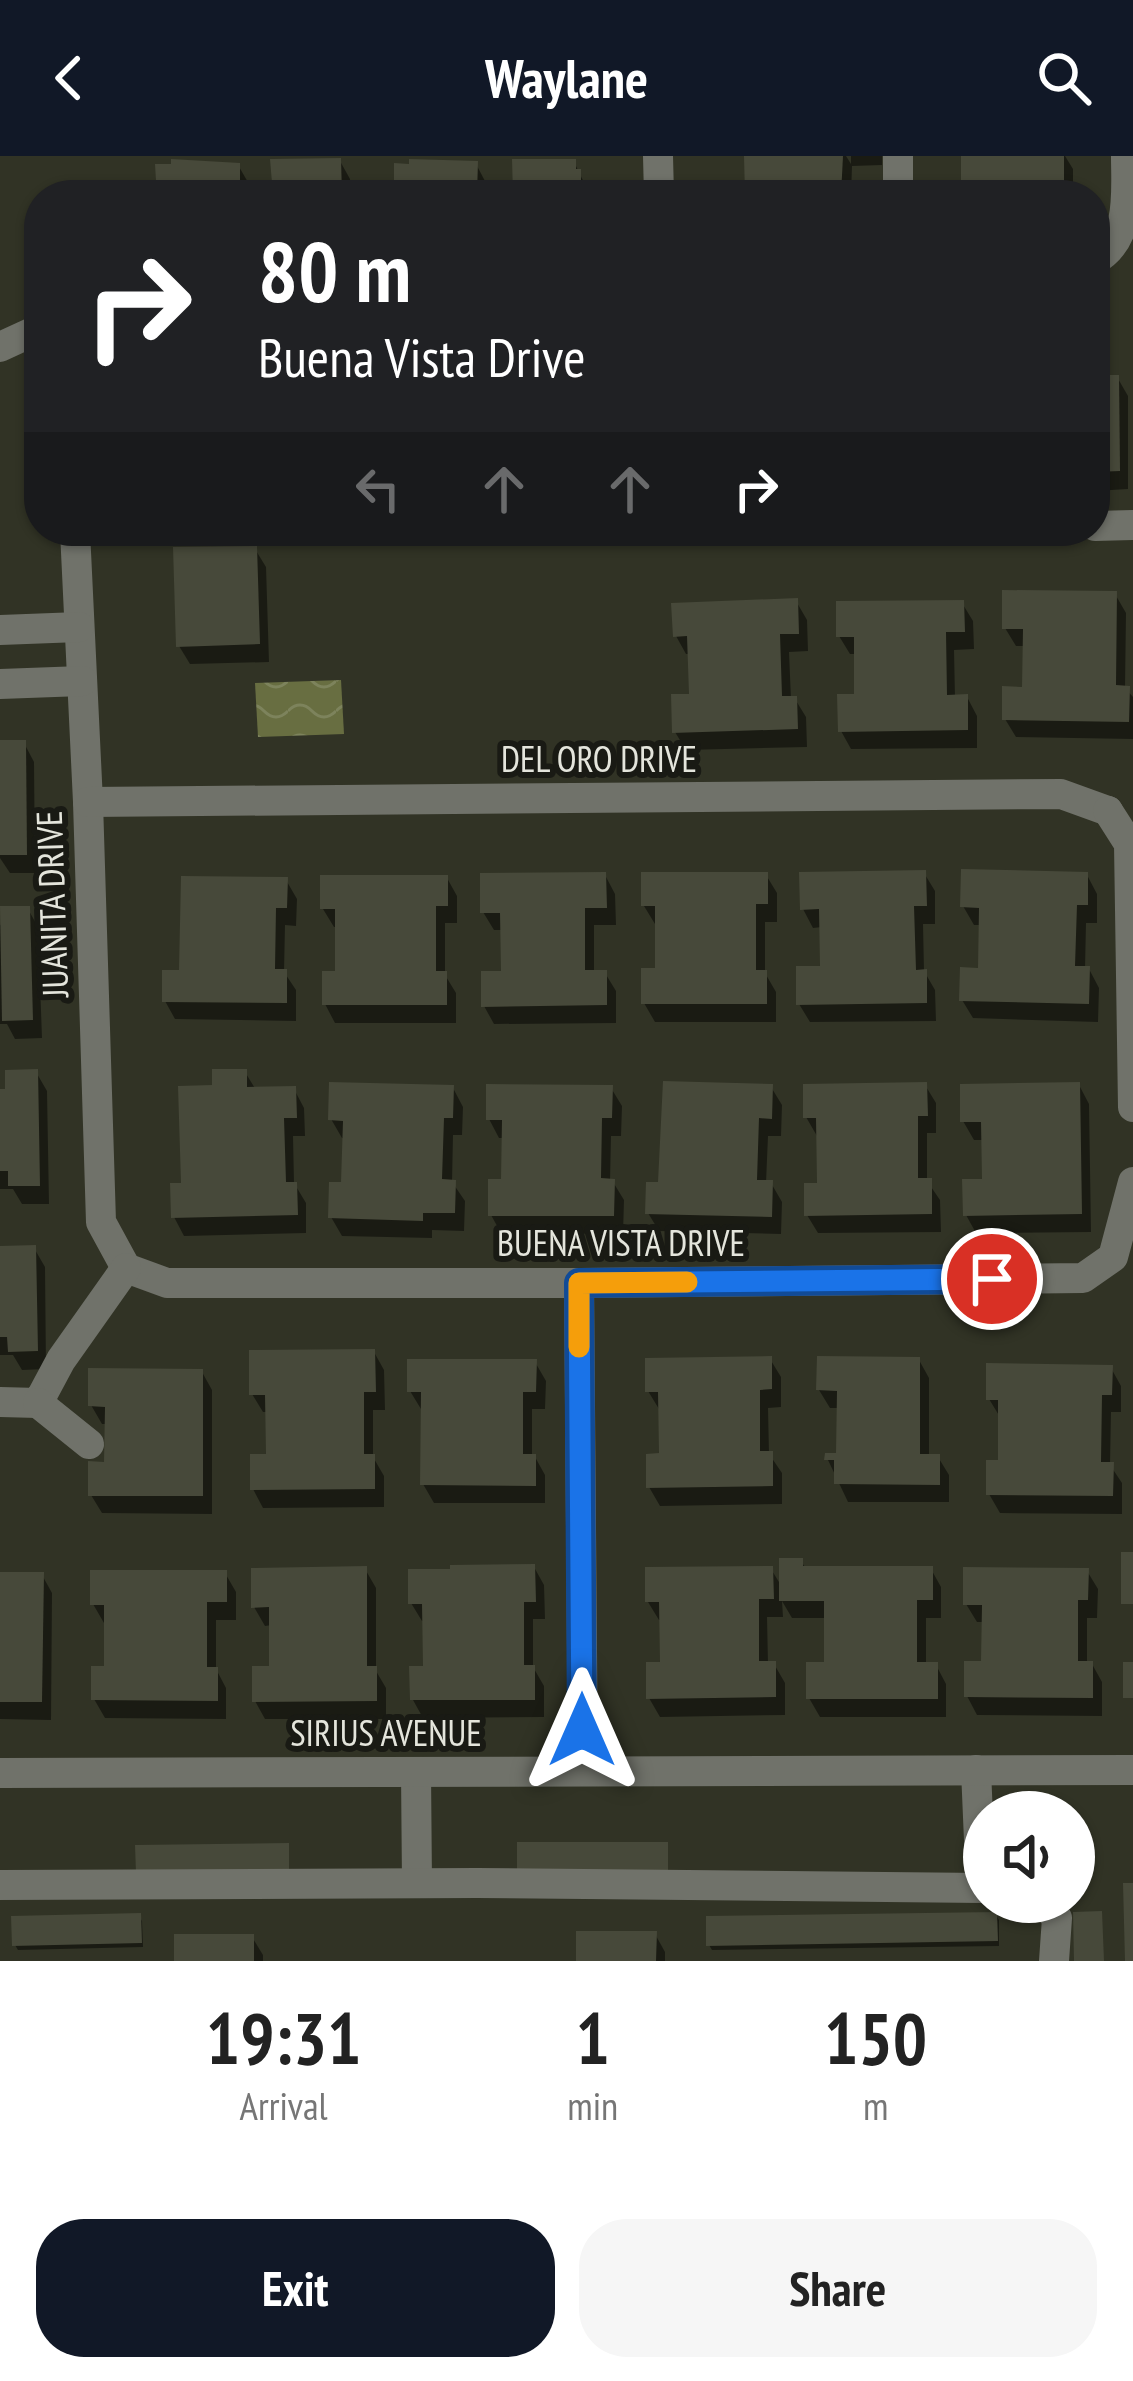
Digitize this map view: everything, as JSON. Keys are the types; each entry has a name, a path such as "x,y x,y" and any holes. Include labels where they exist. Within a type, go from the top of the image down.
{"street":[{"path":"1110,242 1126,217 1126,156"},
{"name":"JUANITA DRIVE","path":"76,546 101,1222 126,1268"},
{"path":"0,630 79,627"},
{"path":"0,684 82,681"},
{"name":"DEL ORO DRIVE","path":"88,802 1061,794 1120,809"},
{"path":"1120,809 1129,844 1133,1107"},
{"name":"BUENA VISTA DRIVE","path":"126,1268 167,1283 1083,1278 1113,1256 1133,1182"},
{"path":"38,1403 61,1360 126,1268"},
{"path":"579,1283 583,1771"},
{"path":"0,1402 38,1403 89,1444"},
{"path":"976,1770 977,1791"},
{"name":"SIRIUS AVENUE","path":"0,1773 1133,1770"},
{"path":"416,1772 417,1883"},
{"path":"0,1885 963,1888"},
{"path":"1054,1961 1057,1923"}],"water":[{"path":"341,680 344,734 258,737 255,683"}],"building":[{"path":"744,156 843,156 842,180 745,180"},
{"path":"961,156 1064,156 1064,180 961,180"},
{"path":"341,158 342,180 272,180 270,159"},
{"path":"171,159 240,163 240,180 156,180 155,164 171,164"},
{"path":"409,159 478,161 477,180 394,180 394,163 409,164"},
{"path":"512,159 576,159 576,169 581,169 581,180 513,180"},
{"path":"1110,375 1119,375 1120,471 1110,471"},
{"path":"257,546 260,644 176,647 173,547"},
{"path":"1002,590 1117,591 1116,685 1130,686 1129,722 1002,720 1002,686 1022,687 1023,629 1002,629"},
{"path":"798,598 799,634 780,634 782,696 797,696 798,729 672,733 671,694 689,694 687,636 673,637 671,603"},
{"path":"964,600 965,632 946,632 947,695 968,694 968,730 838,732 837,694 854,694 854,637 836,637 836,601"},
{"path":"0,740 26,740 27,855 0,855"},
{"path":"961,869 1088,872 1088,905 1077,905 1075,966 1090,966 1089,1004 959,1001 960,967 978,968 979,908 960,907"},
{"path":"926,870 927,906 914,906 916,970 927,969 927,1003 796,1005 796,966 820,966 819,909 800,910 799,872"},
{"path":"606,872 607,908 585,908 585,970 607,970 607,1005 481,1007 481,971 501,971 500,913 480,913 480,873"},
{"path":"641,872 768,872 768,904 756,904 756,970 767,970 767,1004 641,1004 641,968 655,968 655,906 641,906"},
{"path":"320,875 448,875 448,906 436,906 436,971 447,971 447,1005 322,1005 322,971 335,971 335,909 320,909"},
{"path":"181,876 288,877 287,908 276,908 275,969 287,969 287,1003 162,1002 162,970 179,970"},
{"path":"0,906 30,906 33,1020 2,1021"},
{"path":"38,1069 40,1186 8,1186 8,1171 0,1171 0,1089 5,1089 5,1070"},
{"path":"212,1069 247,1069 247,1087 296,1086 297,1118 284,1118 286,1182 297,1182 298,1215 171,1218 170,1183 181,1183 178,1086 212,1085"},
{"path":"663,1081 773,1084 772,1119 759,1118 757,1180 773,1180 772,1217 645,1214 646,1182 658,1182"},
{"path":"329,1082 454,1085 453,1118 444,1118 442,1179 456,1180 455,1213 423,1213 423,1221 328,1218 329,1182 341,1182 343,1121 328,1120"},
{"path":"927,1082 928,1116 918,1116 918,1178 932,1178 932,1214 804,1216 804,1183 817,1183 816,1118 803,1118 803,1084"},
{"path":"1080,1082 1082,1214 963,1216 962,1179 982,1179 981,1122 960,1122 960,1084"},
{"path":"486,1084 613,1085 612,1118 602,1118 601,1178 615,1179 614,1216 488,1216 488,1179 501,1179 502,1120 486,1120"},
{"path":"36,1245 38,1351 8,1352 7,1337 0,1337 0,1246"},
{"path":"375,1349 376,1392 364,1392 364,1454 375,1454 375,1489 250,1490 250,1454 266,1454 265,1395 249,1395 249,1350"},
{"path":"772,1356 772,1389 760,1390 760,1451 773,1451 773,1486 646,1488 646,1454 659,1453 658,1392 645,1392 645,1358"},
{"path":"817,1356 920,1357 920,1454 940,1454 940,1485 834,1484 834,1460 824,1460 825,1453 836,1453 837,1391 816,1390"},
{"path":"407,1359 537,1359 536,1392 523,1392 523,1454 536,1454 536,1486 420,1485 421,1392 407,1392"},
{"path":"986,1363 1113,1365 1112,1395 1102,1395 1101,1462 1114,1462 1113,1496 986,1495 986,1460 998,1460 998,1400 986,1400"},
{"path":"88,1368 203,1369 203,1496 88,1496 88,1461 104,1462 105,1407 88,1406"},
{"path":"1121,1552 1133,1552 1133,1604 1121,1604"},
{"path":"779,1558 803,1558 803,1566 933,1566 933,1600 917,1600 917,1662 938,1662 938,1699 806,1699 806,1662 824,1662 824,1601 779,1601"},
{"path":"535,1564 536,1602 524,1602 524,1665 535,1665 535,1700 410,1700 409,1666 423,1666 422,1604 408,1604 408,1569"},
{"path":"367,1566 367,1666 377,1666 377,1701 252,1702 252,1666 269,1666 269,1607 251,1608 251,1568"},
{"path":"773,1566 774,1599 759,1599 759,1661 776,1661 776,1697 646,1699 646,1662 660,1662 659,1602 645,1602 645,1567"},
{"path":"963,1567 1089,1568 1088,1600 1078,1600 1078,1661 1093,1661 1093,1698 964,1697 964,1661 981,1661 982,1605 963,1605"},
{"path":"90,1570 227,1570 227,1602 207,1602 207,1667 218,1667 218,1701 91,1700 91,1666 104,1666 104,1605 90,1605"},
{"path":"0,1572 44,1572 42,1702 0,1702"},
{"path":"1123,1662 1133,1662 1133,1698 1123,1698"},
{"path":"517,1842 668,1842 668,1871 517,1872"},
{"path":"289,1843 289,1871 136,1873 135,1845"},
{"path":"1123,1883 1133,1883 1133,1961 1125,1961"},
{"path":"1095,1911 1102,1911 1104,1961 1074,1961 1073,1923 1095,1923"},
{"path":"963,1912 963,1923 997,1923 998,1941 706,1946 706,1916"},
{"path":"141,1913 142,1943 12,1946 11,1916"},
{"path":"576,1931 657,1931 656,1961 576,1961"},
{"path":"174,1934 254,1934 254,1961 174,1961"}],"slow traffic":[{"path":"579,1347 579,1283 687,1282"}],"route":[{"path":"582,1730 579,1283 992,1279"}]}
